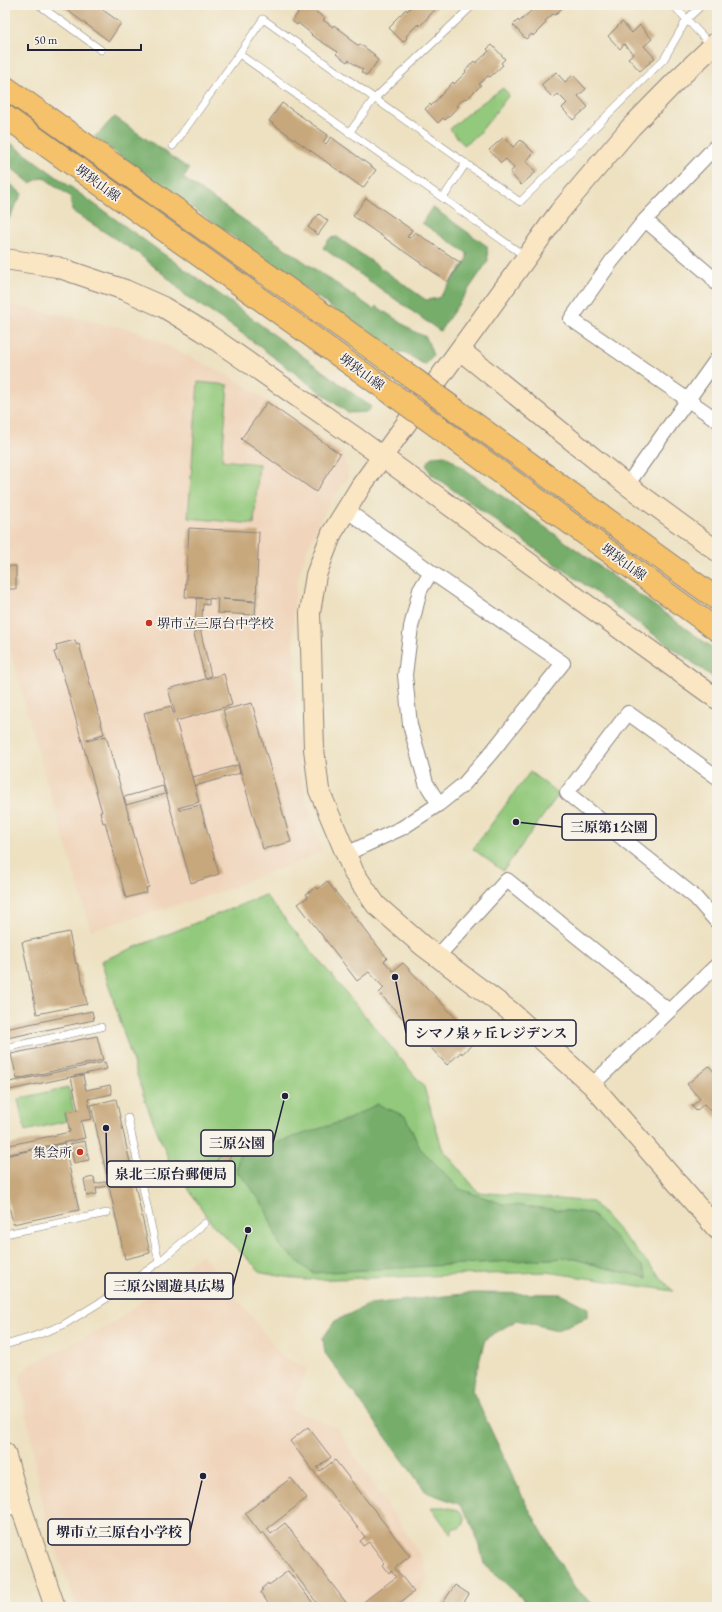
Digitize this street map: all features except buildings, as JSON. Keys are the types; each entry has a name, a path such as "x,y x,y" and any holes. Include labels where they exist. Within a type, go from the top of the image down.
{"main road":[{"name":"堺狭山線","path":"5,87 410,376 717,599"},
{"name":"堺狭山線","path":"5,116 395,396 717,630"}],"street":[{"path":"715,44 680,77 626,133 560,211 382,457 345,509 332,532 316,575 310,613 314,749 319,790 354,873 376,905 438,957 510,1011 592,1085 717,1229"},
{"path":"717,145 645,220 611,262 571,318 717,420"},
{"path":"645,220 715,277"},
{"path":"5,259 57,267 126,290 163,307 203,331 382,457 717,699"},
{"path":"460,350 627,485 717,551"},
{"path":"627,485 717,359"},
{"path":"345,509 431,572 563,663 491,753 464,784 439,804 402,828 346,854"},
{"path":"431,572 420,590 410,627 405,675 410,725 426,783 439,804"},
{"path":"717,776 628,713 567,793 696,897 717,922"},
{"path":"438,957 507,880 669,1011"},
{"path":"592,1085 717,965"},
{"path":"5,1453 12,1506 55,1607"}],"lane":[{"path":"39,5 101,50"},
{"path":"349,133 374,99 473,5"},
{"path":"673,5 715,44"},
{"path":"173,146 263,19 520,202 664,59 687,19 702,5"},
{"path":"239,54 526,257"},
{"path":"442,198 466,163"},
{"path":"5,1048 101,1027"},
{"path":"128,1118 159,1262"},
{"path":"5,1234 107,1213"},
{"path":"5,1345 32,1337 63,1325 117,1292 159,1262 206,1223"}],"shaded area":[{"name":"堺市立三原台中学校","path":"11,305 137,331 233,378 343,452 348,477 333,497 320,520 308,547 297,581 293,618 298,766 304,792 322,852 217,893 91,930 29,721 5,628 5,346"},
{"path":"202,1254 281,1355 307,1368 291,1410 336,1427 422,1558 428,1577 411,1607 77,1607 47,1525 20,1380 22,1372 30,1365 113,1323"}],"green space":[{"path":"503,88 509,95 478,135 464,145 450,129 468,113"},
{"path":"115,117 189,169 183,178 373,309 376,306 415,332 426,337 433,355 425,365 404,352 395,353 94,137"},
{"path":"5,139 222,296 371,407 368,412 348,413 232,326 186,296 170,280 139,254 72,211 71,197 43,177 30,183 5,163"},
{"path":"5,179 22,194 5,226"},
{"path":"432,207 487,246 488,261 440,331 323,248 330,238 337,237 426,300 439,298 467,260 467,253 422,223"},
{"path":"198,382 228,385 222,460 259,464 254,524 188,518"},
{"path":"445,455 717,651 717,680 431,474 426,464 433,456"},
{"path":"530,772 559,794 503,871 473,849"},
{"path":"265,895 424,1087 442,1148 478,1192 593,1202 673,1291 547,1272 304,1280 262,1273 212,1224 169,1160 147,1106 101,961"},
{"path":"68,1087 74,1111 65,1113 67,1121 25,1131 18,1099"},
{"path":"377,1104 405,1116 420,1148 460,1189 503,1204 591,1213 642,1266 648,1278 571,1258 314,1273 305,1268 280,1246 265,1208 250,1186 236,1171 239,1155 349,1119"},
{"path":"472,1293 561,1294 588,1308 588,1317 557,1330 517,1320 485,1339 472,1390 526,1504 573,1586 596,1607 532,1607 484,1564 480,1546 471,1522 459,1504 426,1492 325,1353 323,1338 335,1321 370,1304"},
{"path":"431,1507 444,1507 459,1510 464,1517 464,1524 459,1528 453,1528 451,1535"}],"place":[{"name":"堺市立三原台中学校","path":"149,623"},
{"name":"三原第1公園","path":"516,822"},
{"name":"シマノ泉ヶ丘レジデンス","path":"395,977"},
{"name":"三原公園","path":"285,1096"},
{"name":"泉北三原台郵便局","path":"106,1128"},
{"name":"集会所","path":"80,1152"},
{"name":"三原公園遊具広場","path":"248,1230"},
{"name":"堺市立三原台小学校","path":"203,1476"}]}
